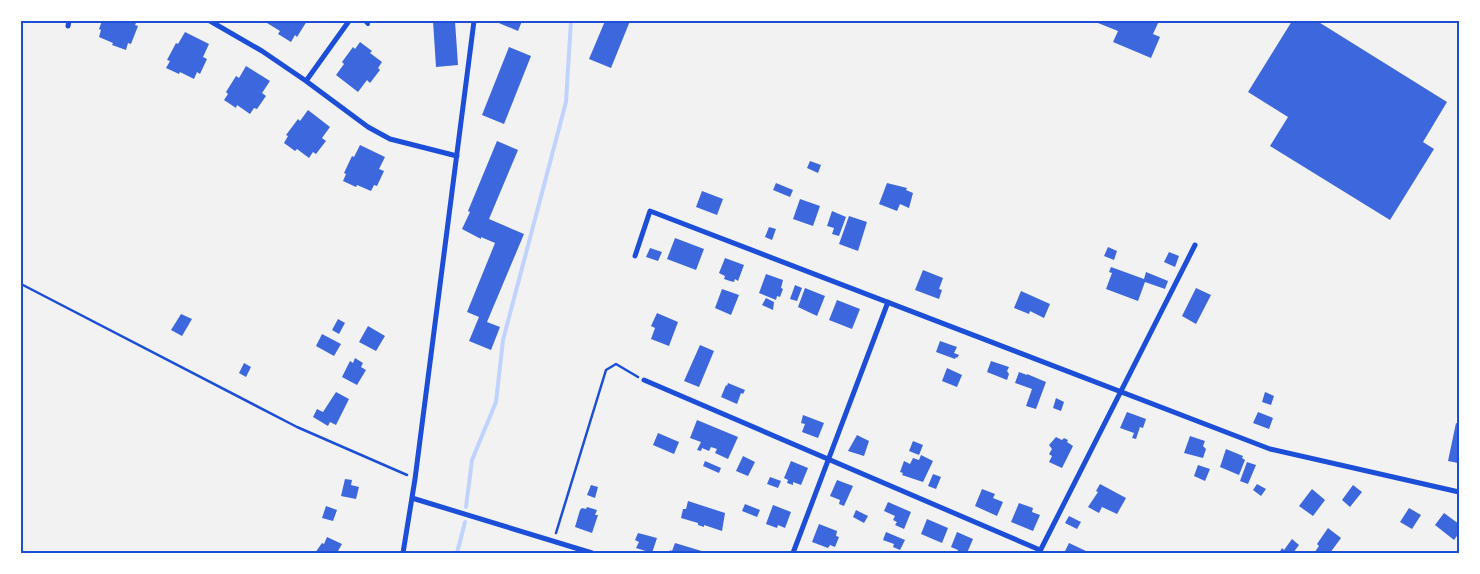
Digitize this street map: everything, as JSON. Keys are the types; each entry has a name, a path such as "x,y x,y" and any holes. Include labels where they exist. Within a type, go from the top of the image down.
{"street":[{"path":"210,21 262,51 306,81 368,128 390,139 457,156"},
{"path":"306,81 349,21"},
{"path":"403,553 415,478 474,21"},
{"path":"635,256 650,211 1270,449 1459,492"},
{"path":"644,380 1040,551 1195,245"},
{"path":"792,553 888,302"},
{"path":"412,498 592,553"}],"path":[{"path":"21,284 297,427 415,478"},
{"path":"553,541 567,502 606,370 616,364 644,380"}],"building":[{"path":"102,21 137,21 135,25 138,26 131,44 128,43 126,50 112,45 113,43 99,37"},
{"path":"269,21 307,21 297,37 295,35 291,42 278,34 280,31 267,23"},
{"path":"433,21 455,21 458,65 436,67"},
{"path":"494,21 522,21 518,31"},
{"path":"605,21 630,21 611,68 589,59"},
{"path":"1093,21 1159,21 1153,34 1160,37 1151,58 1113,42 1118,31"},
{"path":"1292,21 1317,21 1447,102 1423,142 1434,149 1390,220 1270,146 1288,117 1248,92"},
{"path":"185,32 209,44 203,57 207,59 200,74 197,72 194,79 166,68 170,61 167,60 176,43 178,44"},
{"path":"360,42 382,62 378,68 380,70 370,83 367,80 358,92 336,75 344,64 342,62 353,47 355,49"},
{"path":"509,47 531,56 504,124 482,115"},
{"path":"246,66 270,81 262,93 266,96 257,109 254,108 250,114 237,105 236,108 224,100 228,94 226,92 236,76 239,78"},
{"path":"308,110 330,127 322,138 326,141 316,154 313,152 309,158 297,149 295,151 284,143 288,136 286,135 298,119 300,121"},
{"path":"497,141 518,150 489,219 524,234 487,322 500,327 491,350 469,341 479,317 467,312 495,243 481,237 481,239 462,229"},
{"path":"360,145 385,157 379,169 384,171 377,186 374,185 371,191 343,181 346,174 344,173 352,156 354,157"},
{"path":"810,161 821,165 818,173 807,168"},
{"path":"776,183 793,190 790,197 773,190"},
{"path":"887,183 907,188 906,190 913,193 909,208 900,204 897,211 879,204"},
{"path":"702,191 723,199 717,215 696,207"},
{"path":"800,199 820,206 813,226 793,219"},
{"path":"832,211 846,217 839,236 832,234 834,228 827,226"},
{"path":"849,216 867,222 858,251 839,244"},
{"path":"769,227 776,229 772,240 765,237"},
{"path":"675,238 704,249 696,270 667,259"},
{"path":"1108,247 1117,251 1114,260 1104,256"},
{"path":"650,248 662,252 658,261 646,257"},
{"path":"1169,252 1179,256 1175,267 1164,262"},
{"path":"725,258 744,265 738,281 735,279 734,282 724,279 725,276 719,273"},
{"path":"1111,267 1144,279 1146,272 1168,281 1165,289 1145,282 1138,301 1106,289 1112,273 1109,272"},
{"path":"923,270 943,278 939,289 942,290 939,299 915,290"},
{"path":"766,274 783,280 781,288 783,289 780,297 777,296 776,300 759,293"},
{"path":"795,285 802,288 797,301 790,299"},
{"path":"805,288 825,296 817,316 798,307"},
{"path":"1196,288 1211,295 1196,324 1182,316"},
{"path":"722,289 739,295 731,315 715,308"},
{"path":"1021,291 1050,304 1044,318 1030,311 1029,314 1014,308"},
{"path":"766,298 774,302 773,310 762,305"},
{"path":"837,300 860,309 852,329 829,320"},
{"path":"657,313 678,322 669,346 651,339 655,328 651,326"},
{"path":"181,314 192,319 182,336 171,330"},
{"path":"338,319 345,323 339,334 332,330"},
{"path":"368,326 385,336 376,351 359,342"},
{"path":"322,334 341,344 334,356 316,346"},
{"path":"940,341 957,347 954,353 959,355 957,358 955,359 936,352"},
{"path":"700,345 714,351 699,387 684,381"},
{"path":"355,358 363,363 361,367 366,370 357,385 342,377 350,361 353,363"},
{"path":"991,361 1009,367 1007,380 987,372"},
{"path":"244,363 251,367 246,377 239,373"},
{"path":"947,368 962,375 957,387 942,381"},
{"path":"1019,372 1046,382 1036,409 1026,406 1032,389 1015,383"},
{"path":"728,383 745,390 743,394 741,393 737,404 721,397"},
{"path":"336,392 349,399 336,425 330,422 328,426 313,417 317,409 323,412"},
{"path":"1265,392 1274,396 1271,405 1262,402"},
{"path":"1056,398 1064,402 1061,411 1053,408"},
{"path":"1127,412 1146,419 1143,428 1140,427 1136,439 1132,438 1134,433 1120,428"},
{"path":"1258,412 1273,418 1269,429 1253,423"},
{"path":"803,415 824,423 818,438 802,432 805,424 801,423"},
{"path":"697,420 738,437 728,459 715,453 717,449 711,447 709,451 702,448 701,451 697,450 701,442 690,438"},
{"path":"1456,423 1459,424 1458,463 1448,461"},
{"path":"658,433 679,442 674,454 653,445"},
{"path":"857,435 869,441 864,456 848,451"},
{"path":"1190,436 1205,441 1203,446 1206,449 1203,458 1184,453"},
{"path":"1056,437 1068,440 1067,442 1073,446 1062,468 1049,462 1052,456 1049,454 1052,449 1049,445"},
{"path":"913,441 923,445 919,455 909,451"},
{"path":"1226,449 1243,456 1242,458 1245,460 1239,475 1220,467"},
{"path":"921,455 933,461 923,482 902,475 903,473 900,472 904,461 910,464 913,458 919,460"},
{"path":"743,456 755,462 748,476 736,471"},
{"path":"705,461 721,468 719,473 703,466"},
{"path":"791,461 808,468 801,485 793,482 793,485 787,483 788,480 784,478"},
{"path":"1247,462 1256,465 1248,484 1240,481"},
{"path":"1198,465 1210,469 1205,481 1194,476"},
{"path":"933,474 941,477 936,489 928,486"},
{"path":"770,477 781,481 778,488 767,484"},
{"path":"345,479 352,480 351,485 359,487 356,499 341,496"},
{"path":"837,480 853,486 844,506 839,504 840,500 830,496"},
{"path":"1100,484 1126,498 1117,514 1102,507 1099,513 1088,507 1098,492 1096,491"},
{"path":"1257,484 1266,489 1261,496 1253,490"},
{"path":"591,485 598,487 595,498 587,495"},
{"path":"1353,485 1362,492 1350,507 1342,500"},
{"path":"982,489 995,494 993,498 1003,502 997,516 975,506"},
{"path":"1312,489 1325,500 1313,516 1299,506"},
{"path":"688,501 725,513 722,531 704,525 704,527 698,525 698,523 681,518 683,509 686,509"},
{"path":"888,502 911,512 904,529 895,525 897,522 893,520 895,516 884,511"},
{"path":"1019,503 1033,508 1032,512 1040,515 1033,531 1011,522"},
{"path":"745,504 760,510 757,517 742,511"},
{"path":"773,505 791,512 785,528 778,525 777,528 766,524"},
{"path":"326,506 337,510 333,521 322,518"},
{"path":"587,507 597,510 595,515 598,515 592,533 575,527 580,510"},
{"path":"1409,508 1421,515 1412,529 1400,522"},
{"path":"856,510 868,516 864,523 853,517"},
{"path":"1444,513 1459,524 1459,533 1454,540 1435,525"},
{"path":"1069,516 1081,522 1077,529 1065,523"},
{"path":"927,519 948,528 942,543 921,534"},
{"path":"819,524 837,531 836,536 839,537 835,547 830,545 828,548 812,542"},
{"path":"1328,528 1341,538 1330,553 1314,553 1319,546 1317,544"},
{"path":"886,532 905,540 900,550 893,547 894,544 883,540"},
{"path":"957,532 973,539 967,553 957,553 958,550 951,547"},
{"path":"638,533 657,538 652,553 636,548 639,542 635,540"},
{"path":"327,537 342,544 338,551 343,553 315,553 322,543 324,544"},
{"path":"1292,539 1299,545 1293,553 1279,553 1282,548 1284,550"},
{"path":"675,543 705,553 669,553 670,550 672,551"},
{"path":"1069,543 1086,551 1085,553 1064,553"}],"waterway":[{"path":"466,507 472,460 496,402 503,340 566,102 571,21"},
{"path":"457,553 465,522"}]}
